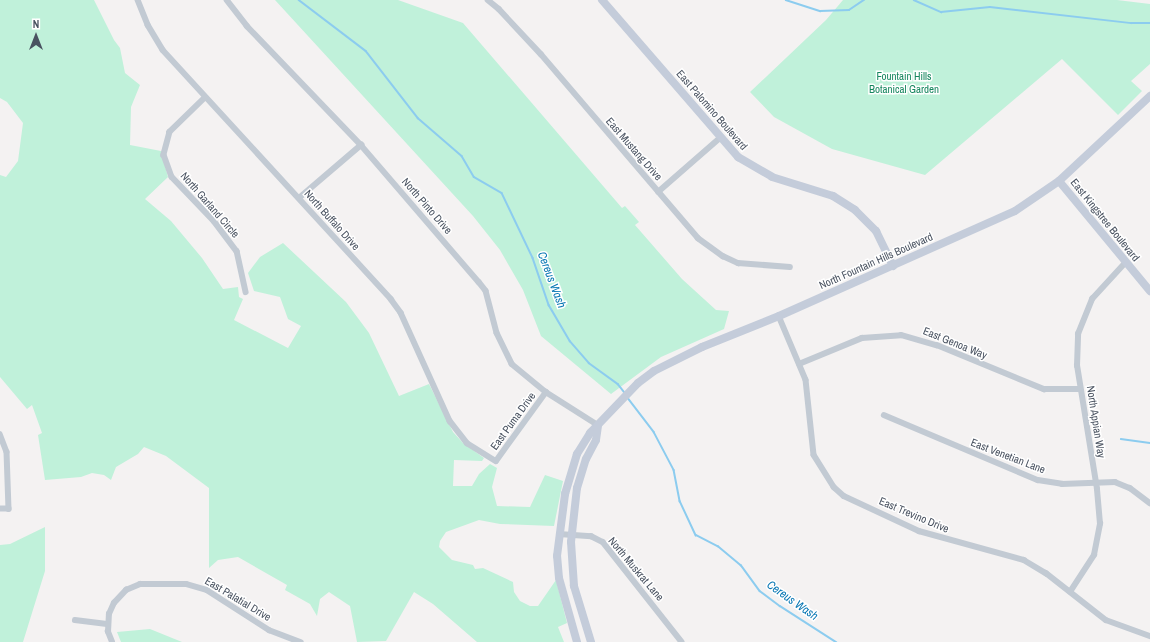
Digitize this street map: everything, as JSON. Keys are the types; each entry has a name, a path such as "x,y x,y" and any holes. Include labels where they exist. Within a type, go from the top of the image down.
{"main road":[{"name":"East Palomino Boulevard","path":"602,0 738,157 756,170 833,196 855,210 876,231 892,266"},
{"name":"North Fountain Hills Boulevard","path":"577,642 559,578 560,534 564,494 577,454 598,425 654,371 702,347 779,316 1015,211 1059,181 1150,96"},
{"name":"East Kingstree Boulevard","path":"1059,181 1150,291"},
{"path":"591,642 574,586 571,534 577,488 586,459 596,440 598,425"}],"street":[{"name":"North Buffalo Drive","path":"138,0 148,25 163,50 205,98 299,198 401,313 441,403 458,434 467,443 496,461"},
{"name":"North Pinto Drive","path":"226,0 247,26 361,145 479,282 486,291 497,333 512,364 546,392 598,425"},
{"name":"East Mustang Drive","path":"488,0 499,9 541,54 698,238 723,256 753,266 790,266"},
{"name":"North Garland Circle","path":"205,98 170,132 164,155 172,177 214,221 237,251 246,292"},
{"path":"658,192 720,138"},
{"path":"299,198 361,145"},
{"name":"North Appian Way","path":"1070,592 1089,566 1098,540 1100,510 1076,357 1082,318 1099,288 1126,263"},
{"name":"East Trevino Drive","path":"779,316 806,380 814,455 834,487 844,496 919,531 1024,560 1046,573 1106,620 1150,636"},
{"name":"East Genoa Way","path":"800,364 862,338 901,335 930,342 1044,389 1080,389"},
{"name":"East Puma Drive","path":"496,461 546,392"},
{"name":"East Venetian Lane","path":"884,415 1038,480 1062,484 1096,482 1122,485 1150,503"},
{"path":"0,434 7,452 9,509 0,510"},
{"name":"North Muskrat Lane","path":"560,534 591,536 603,542 682,642"},
{"name":"East Palatial Drive","path":"107,624 114,603 132,587 140,584 186,584 207,590 269,630 301,642"},
{"path":"75,620 107,624 112,642"}],"green space":[{"path":"0,0 94,0 114,40 120,48 125,73 140,85 131,107 130,145 161,151 168,177 145,199 171,221 202,258 223,289 238,287 239,297 243,299 234,320 288,348 301,326 288,319 280,297 254,291 248,273 260,257 283,243 346,302 369,333 399,396 429,384 453,432 463,443 484,458 482,461 454,460 453,486 472,486 479,474 490,464 497,468 492,487 497,506 530,507 545,475 563,481 554,526 500,524 479,520 446,532 440,541 439,547 452,560 473,565 475,569 483,568 513,582 514,592 520,601 530,606 538,606 556,580 567,623 558,627 564,642 477,642 433,604 414,592 386,641 357,642 350,606 329,592 320,599 317,616 310,604 285,590 287,585 238,557 218,560 209,568 209,488 166,456 144,447 138,454 116,467 111,480 104,475 92,473 81,477 45,480 38,435 42,433 32,405 27,409 0,377 0,175 6,177 18,161 23,123 7,102 0,98"},
{"path":"275,0 398,0 463,23 622,208 625,206 639,222 635,225 682,279 716,310 729,311 724,329 661,357 611,394 541,336 523,290 500,250 473,216"},
{"name":"Fountain Hills Botanical Garden","path":"843,0 1117,0 1150,4 1150,64 1131,81 1142,91 1118,115 1062,59 925,175 832,149 774,117 750,92 826,20"},
{"path":"45,527 45,571 23,642 0,642 0,545 10,544"},
{"path":"150,629 182,642 121,642 117,632"}],"waterway":[{"name":"Cereus Wash","path":"299,0 366,51 418,118 462,156 474,177 502,193 533,258 549,305 570,341 589,363 618,384 625,393"},
{"path":"786,0 820,11 849,10 864,0"},
{"path":"914,0 941,12 990,7 1131,23 1150,23"},
{"name":"Cereus Wash","path":"628,398 654,432 674,470 680,501 696,535 718,546 741,565 760,591 780,606 836,642"},
{"path":"1121,439 1150,443"}]}
